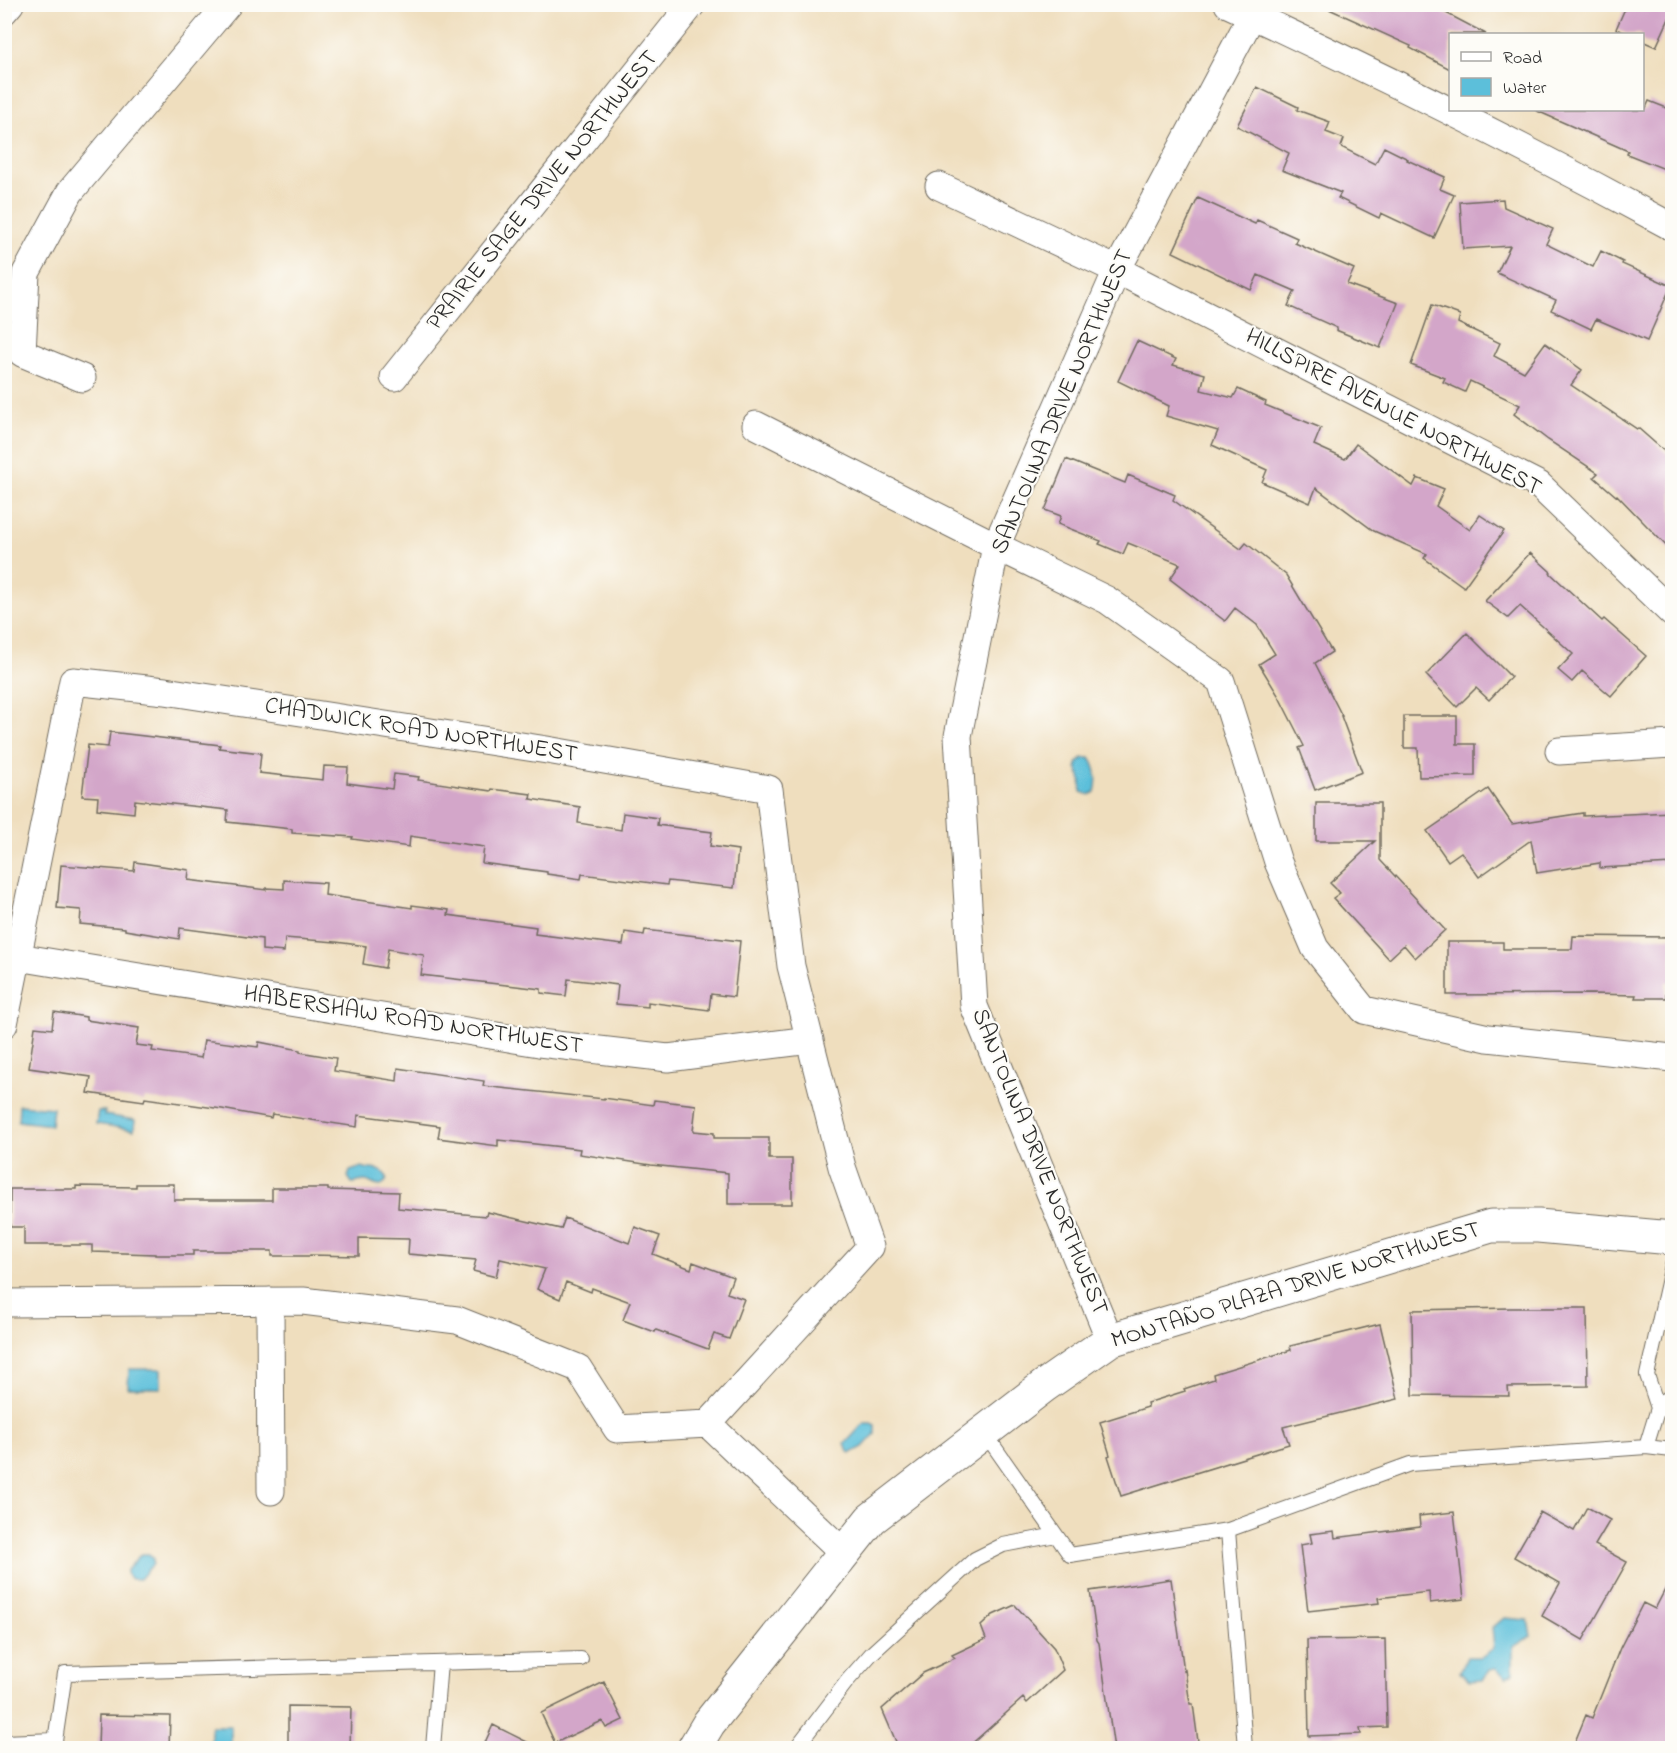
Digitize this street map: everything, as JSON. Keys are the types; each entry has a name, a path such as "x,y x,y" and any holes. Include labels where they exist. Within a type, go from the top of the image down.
{"street":[{"path":"4,11 10,4"},
{"path":"82,378 22,353 26,273 70,192 228,4"},
{"name":"PRAIRIE SAGE DRIVE NORTHWEST","path":"394,377 692,4"},
{"path":"1228,4 1256,10 1449,110"},
{"name":"SANTOLINA DRIVE NORTHWEST","path":"1110,1340 974,1006 958,736 996,546 1117,270 1256,10"},
{"path":"1451,111 1585,179 1672,227"},
{"name":"HILLSPIRE AVENUE NORTHWEST","path":"939,186 1117,270 1539,485 1672,613"},
{"path":"756,425 1107,600 1221,681 1278,862 1315,948 1364,1010 1488,1038 1672,1058"},
{"name":"CHADWICK ROAD NORTHWEST","path":"18,957 73,681 165,691 546,750 769,789 791,966 810,1040"},
{"path":"1559,751 1672,744"},
{"path":"4,1023 18,957"},
{"name":"HABERSHAW ROAD NORTHWEST","path":"18,957 539,1043 668,1058 810,1040"},
{"path":"4,1303 303,1301 457,1320 578,1368 617,1429 708,1424 870,1247 843,1167 810,1040"},
{"name":"MONTAÑO PLAZA DRIVE NORTHWEST","path":"694,1749 709,1723 871,1519 1044,1386 1110,1340 1491,1226 1538,1226 1672,1238"},
{"path":"270,1301 271,1491"},
{"path":"708,1424 844,1553"}],"lane":[{"path":"1658,1408 1647,1375 1672,1265"},
{"path":"1646,1447 1658,1408 1672,1394"},
{"path":"984,1432 1070,1555 1228,1530 1410,1464 1646,1447 1672,1450"},
{"path":"1228,1530 1245,1749"},
{"path":"796,1749 848,1680 872,1653 975,1559 1003,1545 1056,1535"},
{"path":"4,1742 55,1744 65,1673 581,1659"},
{"path":"433,1749 440,1663"}],"water":[{"path":"1084,758 1090,758 1096,775 1095,792 1090,795 1081,792 1081,781 1077,768 1077,763"},
{"path":"19,1105 53,1108 51,1125 18,1121"},
{"path":"98,1111 105,1111 104,1115 135,1120 134,1130 96,1124"},
{"path":"362,1167 381,1171 387,1177 386,1181 381,1186 365,1181 352,1183 348,1177 350,1171"},
{"path":"129,1369 161,1369 161,1388 128,1388"},
{"path":"864,1423 875,1425 875,1434 863,1447 852,1453 848,1452 845,1444"},
{"path":"141,1554 149,1554 153,1558 153,1564 140,1579 131,1579 127,1575 127,1570"},
{"path":"1504,1618 1528,1620 1531,1636 1513,1647 1513,1673 1506,1677 1496,1669 1489,1670 1483,1680 1468,1681 1460,1672 1467,1657 1481,1657 1494,1648 1492,1628"},
{"path":"211,1726 231,1726 231,1748 211,1748"}],"building":[{"path":"1318,4 1429,4 1484,33 1449,33 1449,68 1410,48 1411,46"},
{"path":"1627,4 1672,4 1672,12 1656,47 1644,42 1644,33 1626,33 1616,29"},
{"path":"1257,87 1298,107 1297,110 1330,122 1326,132 1344,139 1341,147 1375,164 1384,147 1445,177 1440,189 1454,195 1434,238 1381,213 1379,218 1338,198 1341,193 1282,170 1289,153 1237,126"},
{"path":"1649,101 1672,110 1672,172 1627,154 1628,151 1537,111 1644,111"},
{"path":"1198,198 1255,224 1257,220 1297,238 1295,243 1354,269 1347,284 1398,303 1380,348 1336,330 1337,328 1288,306 1295,291 1258,275 1251,290 1173,252"},
{"path":"1503,199 1504,207 1553,229 1546,244 1593,267 1601,251 1623,262 1622,264 1671,286 1647,341 1596,319 1591,329 1551,310 1556,300 1497,273 1510,246 1463,249 1460,202"},
{"path":"1432,305 1460,315 1458,323 1500,343 1494,356 1524,372 1545,343 1582,370 1571,385 1638,428 1672,458 1672,552 1617,495 1594,477 1598,473 1514,414 1520,405 1470,381 1465,392 1443,382 1445,378 1411,365"},
{"path":"1137,341 1176,359 1173,365 1205,374 1201,390 1233,398 1238,389 1266,402 1265,405 1321,428 1314,445 1345,459 1356,444 1413,486 1417,478 1444,489 1436,506 1470,530 1480,515 1504,531 1464,587 1424,558 1427,554 1374,531 1316,488 1310,503 1262,482 1267,470 1212,445 1218,431 1166,416 1169,406 1118,381"},
{"path":"1066,459 1125,483 1128,475 1175,495 1173,500 1241,549 1246,543 1286,575 1332,652 1315,663 1342,716 1362,772 1315,790 1299,748 1304,746 1259,664 1275,654 1257,625 1235,608 1225,621 1170,579 1180,564 1128,543 1123,554 1099,544 1101,541 1058,524 1061,516 1045,510"},
{"path":"1530,553 1602,621 1604,619 1646,656 1611,696 1582,671 1572,682 1558,670 1573,654 1520,606 1508,618 1485,601"},
{"path":"1467,633 1511,677 1489,700 1476,688 1457,707 1426,675"},
{"path":"1404,716 1457,716 1457,744 1475,744 1475,776 1419,777 1418,748 1404,748"},
{"path":"110,732 220,745 219,748 261,753 259,773 323,780 324,766 348,767 347,783 392,789 394,774 491,791 492,789 531,794 530,799 580,807 578,823 621,830 623,813 658,818 657,825 712,832 710,846 738,850 734,888 668,881 667,885 582,874 581,879 547,874 547,872 482,863 484,847 410,836 409,847 352,839 353,837 292,833 292,829 227,822 228,810 135,800 134,813 97,809 98,797 82,796 88,745 108,747"},
{"path":"1488,789 1512,824 1583,813 1583,816 1672,812 1672,864 1600,868 1600,863 1537,873 1531,840 1479,877 1461,852 1448,861 1427,831"},
{"path":"1316,803 1380,803 1380,860 1445,930 1415,958 1404,945 1389,959 1333,898 1340,893 1330,883 1375,841 1316,841"},
{"path":"135,862 189,870 188,880 266,890 266,888 284,889 284,880 326,883 325,895 412,908 412,905 449,910 448,915 536,927 535,934 623,945 625,932 644,935 645,930 740,941 734,997 711,994 709,1010 648,1002 648,1007 616,1004 618,985 568,979 566,996 541,993 541,989 421,975 424,955 388,949 385,968 363,964 366,946 285,938 284,952 262,950 262,939 180,928 179,939 125,930 125,928 80,924 81,910 57,908 61,865 134,871"},
{"path":"1573,936 1672,937 1672,982 1666,982 1666,998 1591,994 1447,995 1447,942 1503,942 1503,949 1572,949"},
{"path":"54,1012 86,1017 86,1020 139,1028 136,1045 153,1047 152,1051 201,1058 204,1040 258,1047 259,1042 336,1058 334,1071 397,1081 398,1068 484,1081 483,1086 653,1105 654,1100 696,1105 693,1131 714,1133 714,1138 769,1138 769,1159 792,1159 792,1204 728,1204 728,1173 651,1165 579,1154 580,1149 498,1140 498,1146 438,1138 440,1126 358,1115 357,1127 272,1114 271,1118 145,1098 144,1101 88,1093 91,1077 29,1068 35,1027 52,1029"},
{"path":"136,1184 174,1184 174,1200 272,1200 272,1188 399,1192 398,1208 486,1216 487,1212 561,1229 565,1218 629,1243 635,1227 660,1236 653,1254 691,1269 693,1262 733,1277 727,1293 744,1299 729,1339 714,1334 708,1349 623,1320 630,1302 592,1288 591,1292 566,1282 560,1299 537,1289 545,1269 500,1259 496,1277 473,1271 476,1260 408,1254 409,1239 359,1238 359,1256 272,1256 272,1251 193,1251 193,1255 155,1255 92,1252 92,1245 24,1245 24,1227 10,1227 10,1189 76,1189 76,1186 136,1187"},
{"path":"1587,1308 1588,1386 1508,1387 1509,1396 1413,1395 1412,1310"},
{"path":"1380,1324 1398,1399 1283,1427 1289,1444 1121,1496 1100,1422 1148,1407 1147,1403 1214,1379 1213,1374 1291,1350 1290,1346"},
{"path":"1587,1507 1610,1520 1595,1545 1627,1562 1583,1640 1542,1616 1560,1583 1514,1557 1540,1512 1574,1531"},
{"path":"1454,1512 1464,1599 1430,1603 1429,1592 1378,1598 1379,1603 1308,1611 1300,1545 1312,1543 1310,1534 1334,1531 1335,1538 1420,1527 1419,1516"},
{"path":"1672,1576 1672,1749 1572,1749 1586,1715 1592,1718 1620,1648 1643,1603 1655,1609"},
{"path":"1171,1579 1184,1671 1190,1704 1193,1704 1199,1749 1114,1749 1090,1591"},
{"path":"1015,1605 1054,1648 1063,1670 1027,1703 1023,1698 964,1749 902,1749 897,1744 882,1709 923,1673 955,1658 952,1655 986,1639 981,1626 993,1615"},
{"path":"1385,1639 1387,1727 1360,1728 1361,1734 1309,1736 1307,1640"},
{"path":"604,1682 623,1720 606,1728 602,1721 555,1743 541,1713"},
{"path":"288,1706 351,1707 350,1749 288,1749"},
{"path":"99,1715 170,1716 169,1749 98,1749"},
{"path":"493,1725 541,1749 482,1749"}]}
